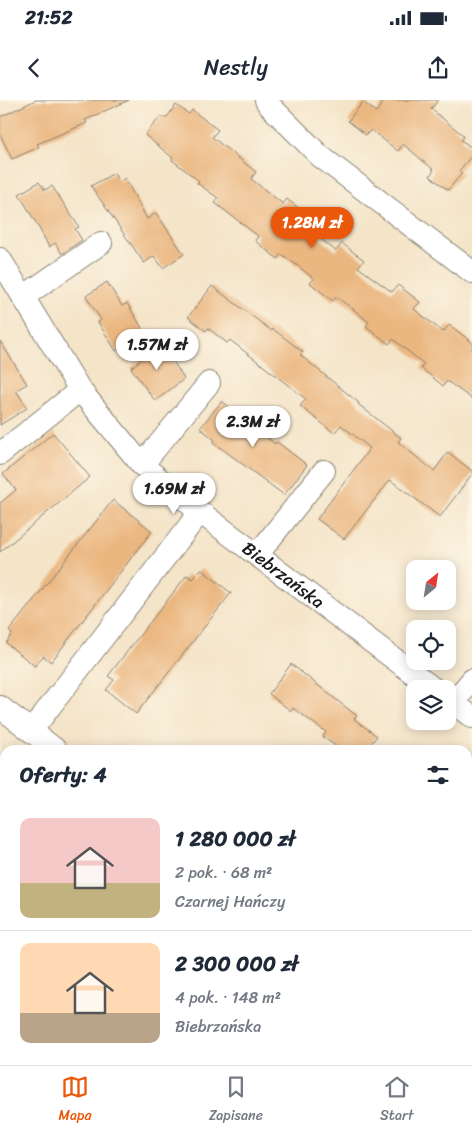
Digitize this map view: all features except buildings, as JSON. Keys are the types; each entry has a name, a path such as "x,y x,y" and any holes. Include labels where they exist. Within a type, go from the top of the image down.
{"street":[{"path":"266,100 320,156 472,272"},
{"path":"23,297 101,243"},
{"name":"Biebrzańska","path":"0,259 80,390 142,465 200,512 422,680"},
{"path":"142,465 210,383"},
{"path":"0,454 80,390"},
{"path":"258,555 324,471"},
{"path":"31,731 200,512"},
{"path":"456,695 472,680"},
{"path":"456,705 472,717"},
{"path":"0,707 49,745"}]}
